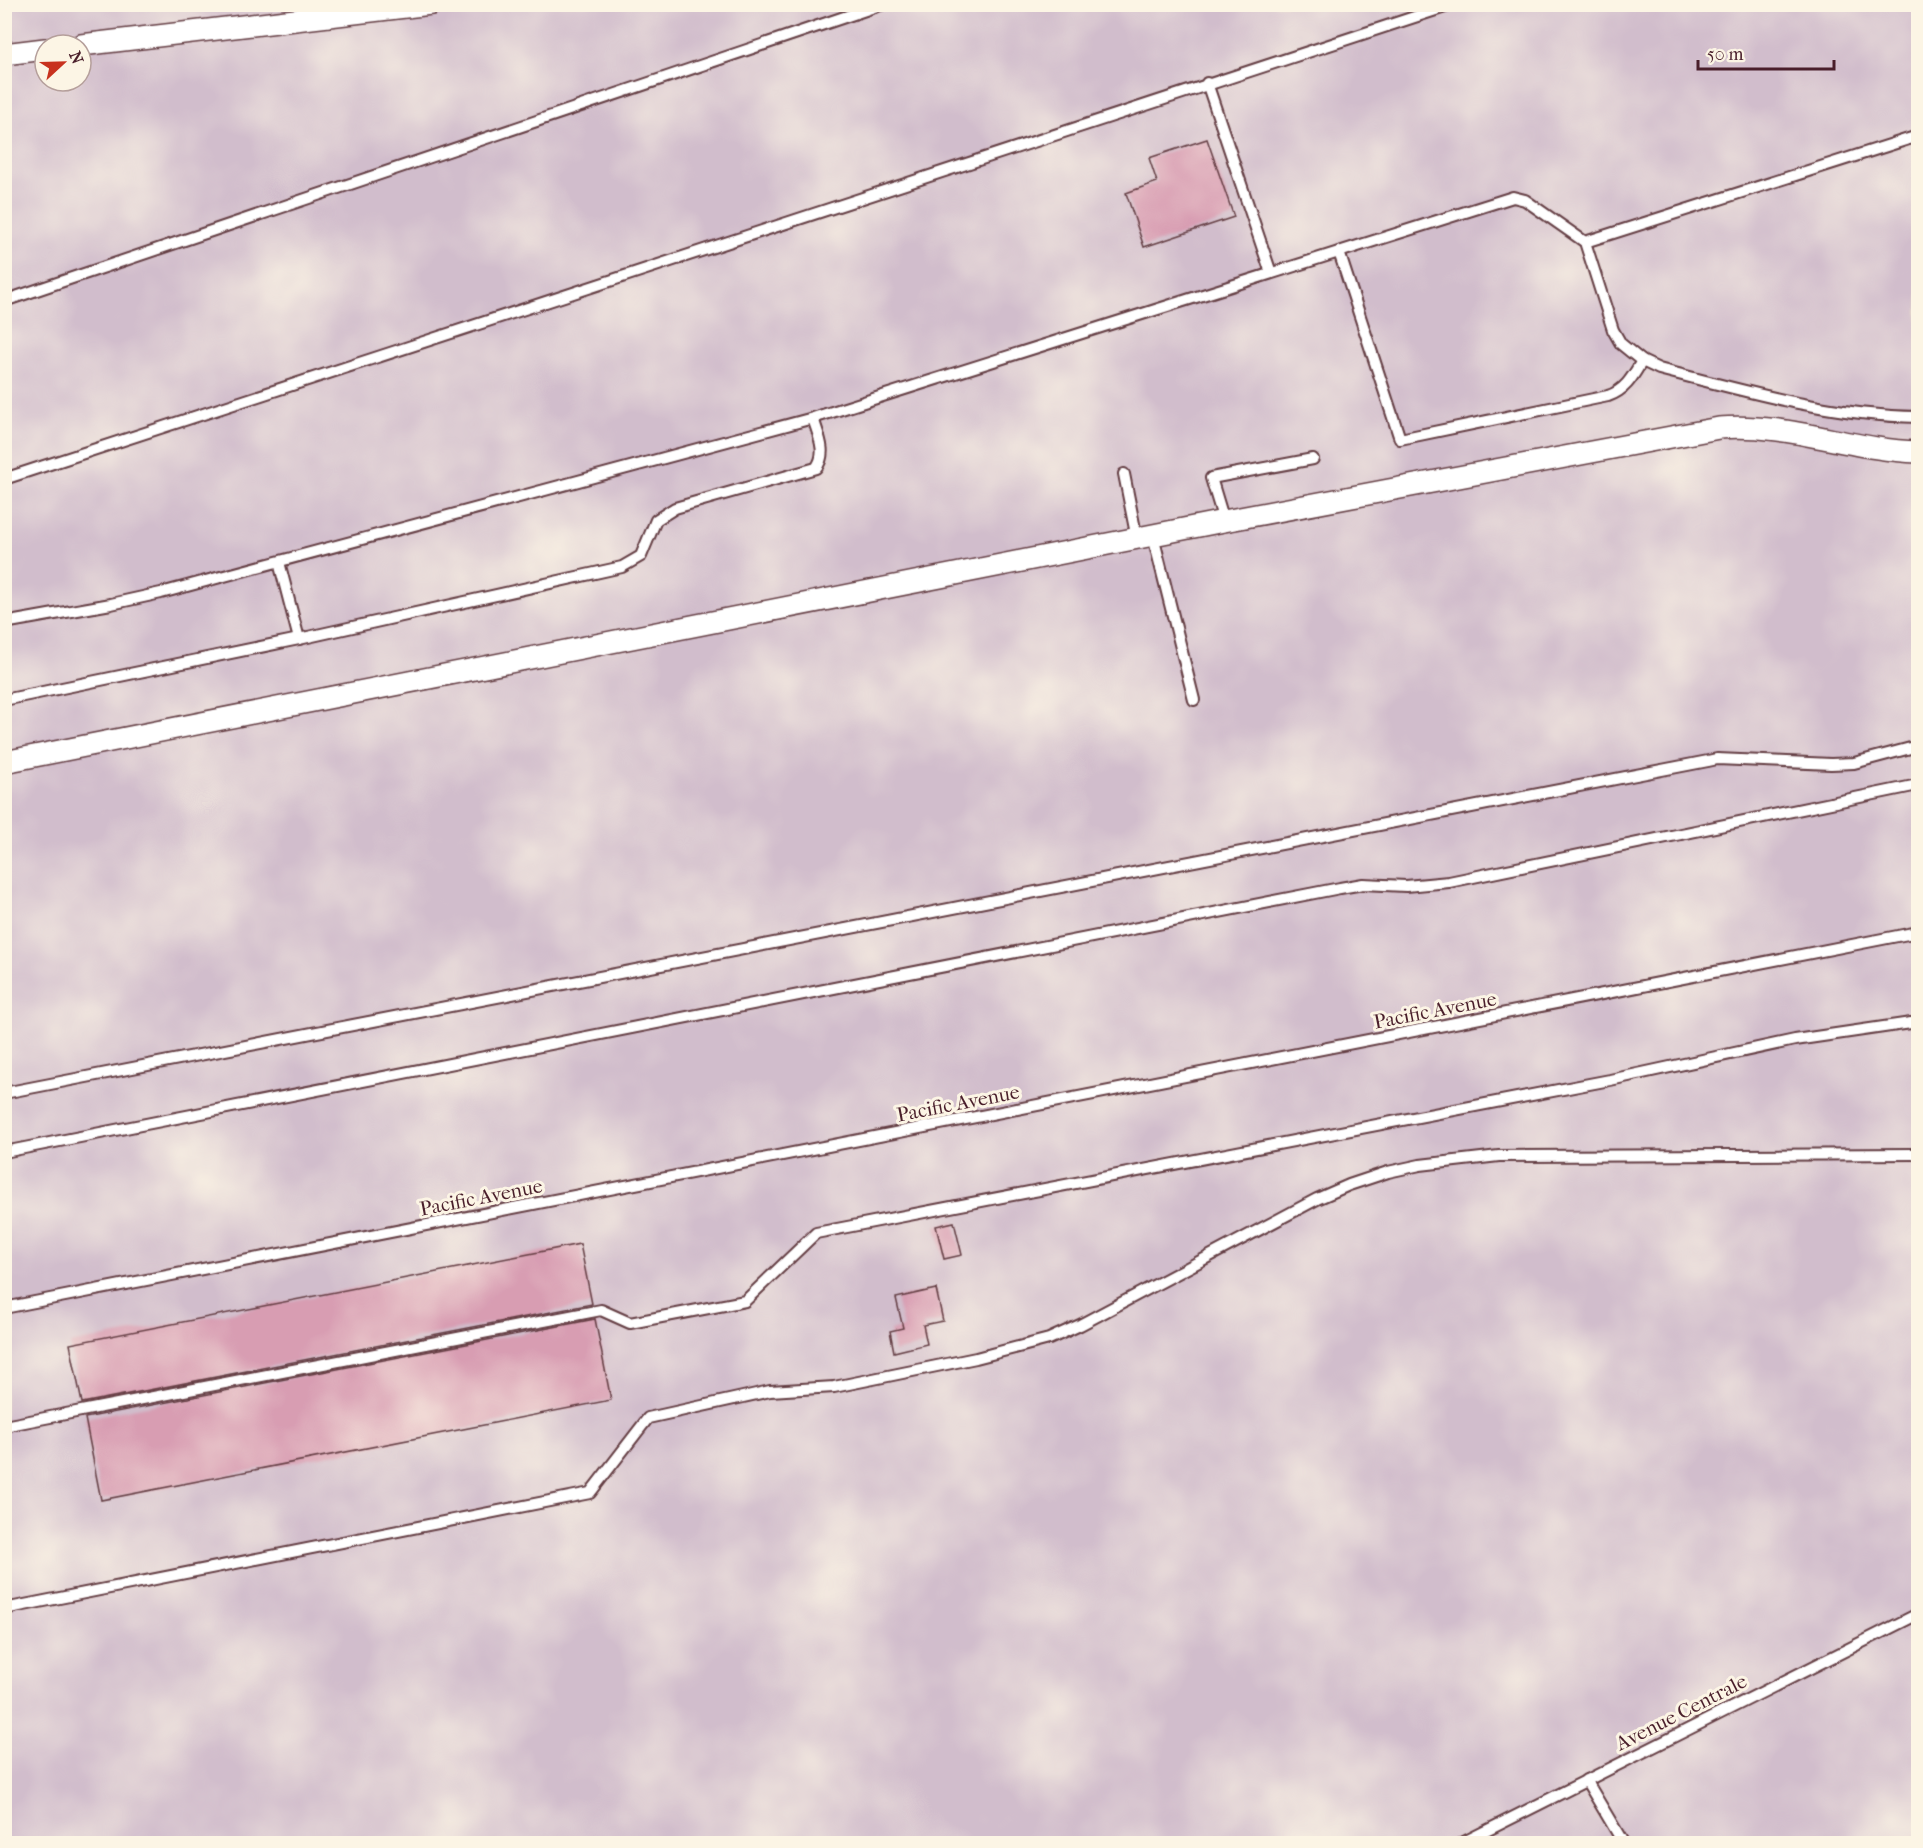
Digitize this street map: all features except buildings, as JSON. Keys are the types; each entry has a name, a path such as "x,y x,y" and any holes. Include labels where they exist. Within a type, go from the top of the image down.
{"street":[{"path":"93,44 431,4"},
{"path":"4,54 33,50"},
{"path":"4,762 1224,521 1728,427 1771,428 1889,451 1918,452"}],"lane":[{"path":"4,301 883,4"},
{"path":"4,480 380,358 674,258 1207,83 1454,4"},
{"path":"1207,83 1271,273"},
{"path":"1585,242 1918,136"},
{"path":"4,623 111,604 279,562 813,418 1513,197 1525,200 1585,242 1613,330 1621,344 1642,361 1659,369 1771,398 1885,416 1918,417"},
{"path":"1339,252 1401,440 1608,396 1622,390 1642,361"},
{"path":"4,700 299,639 627,565 643,553 656,520 675,508 816,468 820,462 822,449 813,418"},
{"path":"1224,521 1211,478 1313,459"},
{"path":"1124,474 1194,700"},
{"path":"279,562 299,639"},
{"path":"4,1094 1717,759 1854,763 1918,746"},
{"path":"4,1152 1340,888 1363,884 1406,886 1449,882 1918,785"},
{"name":"Pacific Avenue","path":"4,1308 1918,932"},
{"path":"4,1426 602,1310 630,1323 745,1301 816,1233 1586,1084 1795,1040 1916,1023"},
{"path":"4,1609 590,1493 648,1418 770,1391 846,1384 985,1356 1049,1339 1080,1325 1317,1199 1349,1185 1420,1164 1499,1156 1918,1154"},
{"name":"Avenue Centrale","path":"1460,1844 1918,1614"},
{"path":"1586,1780 1624,1844"}],"shaded area":[{"path":"5,5 1918,5 1918,1843 5,1844"}]}
